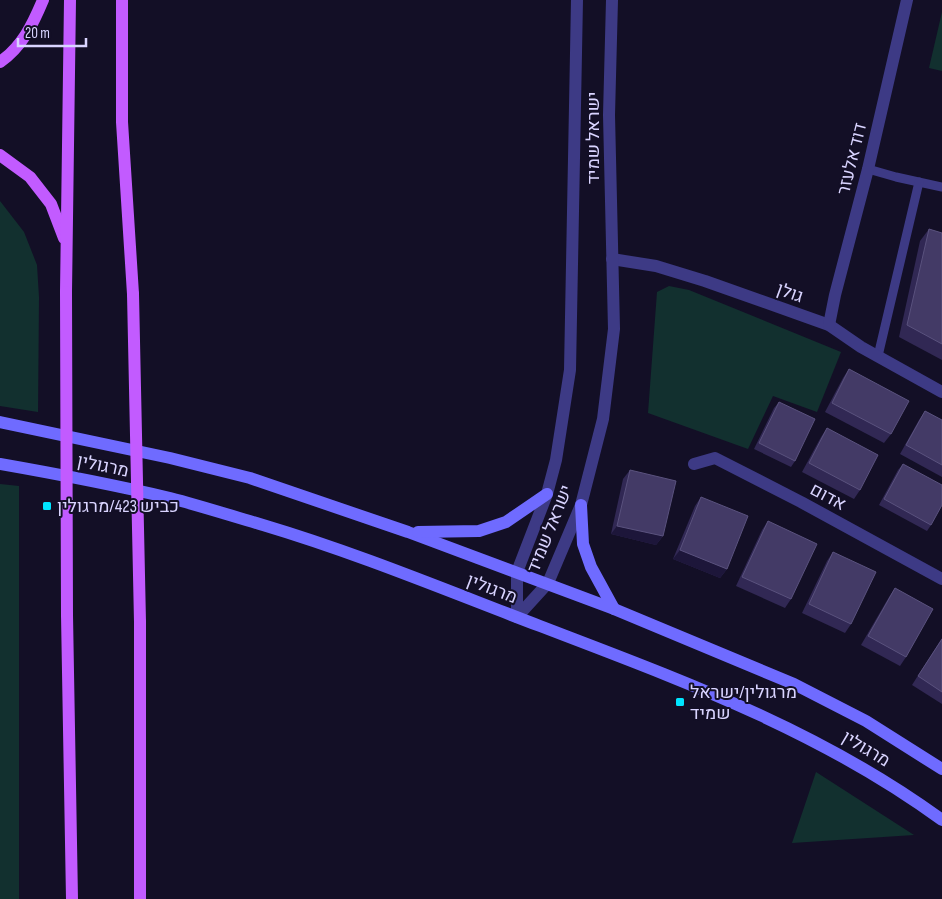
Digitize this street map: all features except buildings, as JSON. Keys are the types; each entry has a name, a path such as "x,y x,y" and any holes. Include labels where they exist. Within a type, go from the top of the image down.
{"main road":[{"path":"0,62 21,43 33,23 43,0"},
{"path":"70,0 66,292 67,615 72,899"},
{"path":"122,0 122,122 133,294 140,622 140,899"},
{"path":"0,155 30,177 51,204 66,244"},
{"name":"מרגולין","path":"0,422 170,458 250,478 408,532 517,572 614,608 794,684 866,720 942,769"},
{"name":"מרגולין","path":"0,464 170,498 265,526 345,553 517,617 704,689 776,721 873,773 942,820"},
{"path":"408,532 479,531 506,522 546,494"},
{"path":"581,505 583,544 601,586 614,608"}],"street":[{"name":"ישראל שמיד","path":"517,617 517,572 546,494 556,460 570,370 577,0"},
{"name":"ישראל שמיד","path":"517,617 548,584 581,505 604,419 614,328 609,116 612,0"},
{"name":"דוד אלעזר","path":"829,325 868,169 906,0"},
{"name":"גולן","path":"612,258 656,266 705,281 829,325 878,356 942,392"},
{"name":"אדום","path":"694,464 715,458 802,502 942,579"}],"lane":[{"path":"868,169 942,187"},
{"path":"878,356 919,182"}],"green space":[{"path":"942,12 942,71 929,68"},
{"path":"0,201 24,232 37,265 39,297 38,412 0,406"},
{"path":"669,286 689,290 841,352 817,412 773,396 748,449 648,413 657,292"},
{"path":"0,484 19,486 19,899 0,899"},
{"path":"816,772 914,835 792,843"}],"place":[{"name":"כביש 423/מרגולין","path":"47,506"},
{"name":"מרגולין/ישראל שמיד","path":"680,702"}]}
